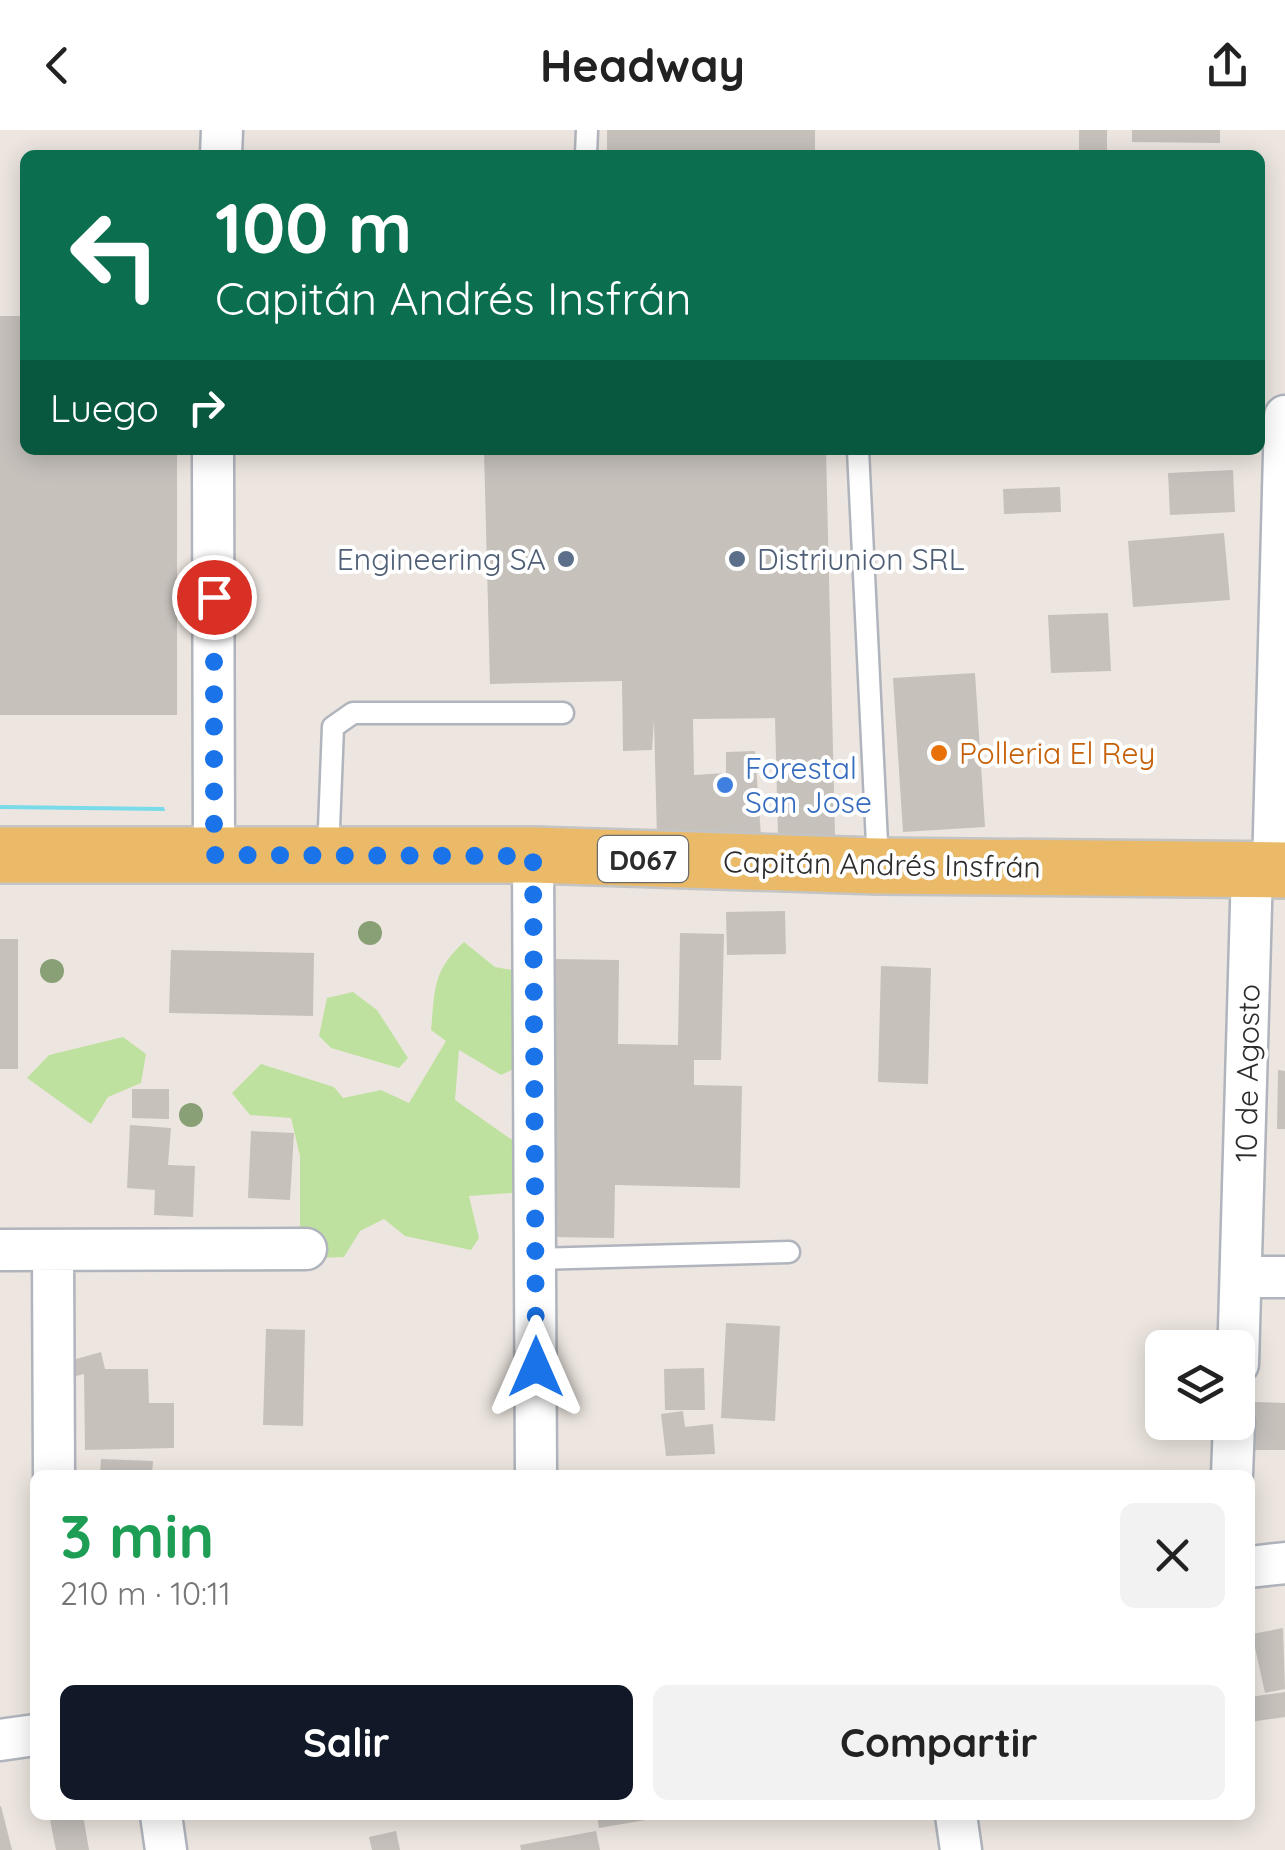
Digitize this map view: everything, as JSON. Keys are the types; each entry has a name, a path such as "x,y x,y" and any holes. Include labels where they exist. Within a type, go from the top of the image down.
{"main road":[{"name":"Capitán Andrés Insfrán","path":"0,855 533,856 878,866 1270,870"}],"street":[{"name":"10 de Agosto","path":"1240,1330 1270,870 1285,416"},
{"path":"213,455 214,855"},
{"path":"533,856 536,1470"},
{"path":"0,1250 306,1249"},
{"path":"53,1252 54,1470"},
{"path":"1242,1277 1285,1277"},
{"path":"1232,1470 1233,1440"},
{"path":"1255,1567 1285,1562"},
{"path":"0,1740 30,1736"},
{"path":"162,1820 166,1850"},
{"path":"957,1820 961,1850"}],"lane":[{"path":"858,455 878,866"},
{"path":"328,855 333,727 340,718 353,713 563,713"},
{"path":"535,1259 789,1252"}],"green space":[{"path":"464,942 495,967 534,974 524,1064 501,1075 459,1050 455,1100 525,1149 524,1192 469,1196 479,1238 471,1250 405,1236 384,1219 360,1231 344,1257 318,1258 300,1238 300,1156 291,1118 250,1115 232,1093 261,1064 334,1087 343,1098 381,1090 409,1103 446,1041 431,1030 435,992 446,962"},
{"path":"353,992 377,1010 408,1058 399,1068 331,1048 319,1036 327,998"},
{"path":"123,1037 146,1054 141,1083 108,1097 91,1124 27,1078 49,1055"}],"water":[{"path":"0,805 164,807 165,811 0,809"}],"building":[{"path":"607,130 815,130 815,150 607,150"},
{"path":"1079,130 1107,130 1107,150 1079,150"},
{"path":"1132,130 1220,130 1220,143 1132,142"},
{"path":"0,316 20,316 20,455 177,455 177,715 0,715"},
{"path":"484,455 826,455 835,836 778,837 775,718 693,719 694,775 726,773 726,752 755,751 761,836 657,838 654,720 652,750 623,751 622,681 490,684"},
{"path":"1233,470 1235,512 1170,515 1168,473"},
{"path":"1060,487 1061,512 1004,514 1003,489"},
{"path":"1224,533 1230,600 1133,607 1128,541"},
{"path":"1108,613 1111,671 1051,673 1048,615"},
{"name":"Polleria El Rey","path":"975,673 985,827 903,832 893,678"},
{"path":"785,911 786,954 727,955 726,912"},
{"path":"680,933 724,934 721,1060 694,1060 694,1085 742,1086 740,1188 615,1185 614,1238 551,1237 556,959 619,960 618,1044 678,1045"},
{"path":"0,939 18,939 18,1069 0,1069"},
{"path":"171,950 314,953 313,1016 169,1013"},
{"path":"881,966 931,968 928,1084 878,1082"},
{"path":"1278,1070 1285,1071 1285,1129 1277,1129"},
{"path":"132,1089 169,1089 169,1119 132,1118"},
{"path":"130,1125 171,1128 168,1165 195,1166 193,1217 154,1215 155,1190 127,1188"},
{"path":"251,1131 294,1133 290,1200 248,1198"},
{"path":"726,1323 780,1326 775,1421 721,1418"},
{"path":"266,1329 305,1330 303,1426 263,1425"},
{"path":"101,1352 105,1369 148,1369 149,1403 174,1403 174,1448 85,1450 84,1374 72,1377 69,1361"},
{"path":"704,1368 705,1410 665,1410 664,1369"},
{"path":"1255,1402 1285,1403 1285,1450 1255,1450"},
{"path":"683,1411 685,1427 713,1424 715,1454 666,1456 661,1414"},
{"path":"101,1459 153,1461 152,1470 100,1470"},
{"path":"1283,1628 1285,1689 1265,1693 1255,1633"},
{"path":"1285,1692 1285,1717 1255,1721 1255,1696"},
{"path":"1,1806 12,1850 0,1850"},
{"path":"50,1820 84,1820 89,1850 56,1850"},
{"path":"598,1820 646,1820 599,1828"},
{"path":"396,1831 400,1850 372,1850 369,1837"},
{"path":"596,1831 600,1850 521,1850 520,1845"}],"place":[{"name":"Engineering SA","path":"566,559"},
{"name":"Distriunion SRL","path":"737,559"},
{"name":"Polleria El Rey","path":"939,753"},
{"name":"Forestal San Jose","path":"725,785"}],"route":[{"path":"214,597 214,855 533,856 536,1367"}]}
